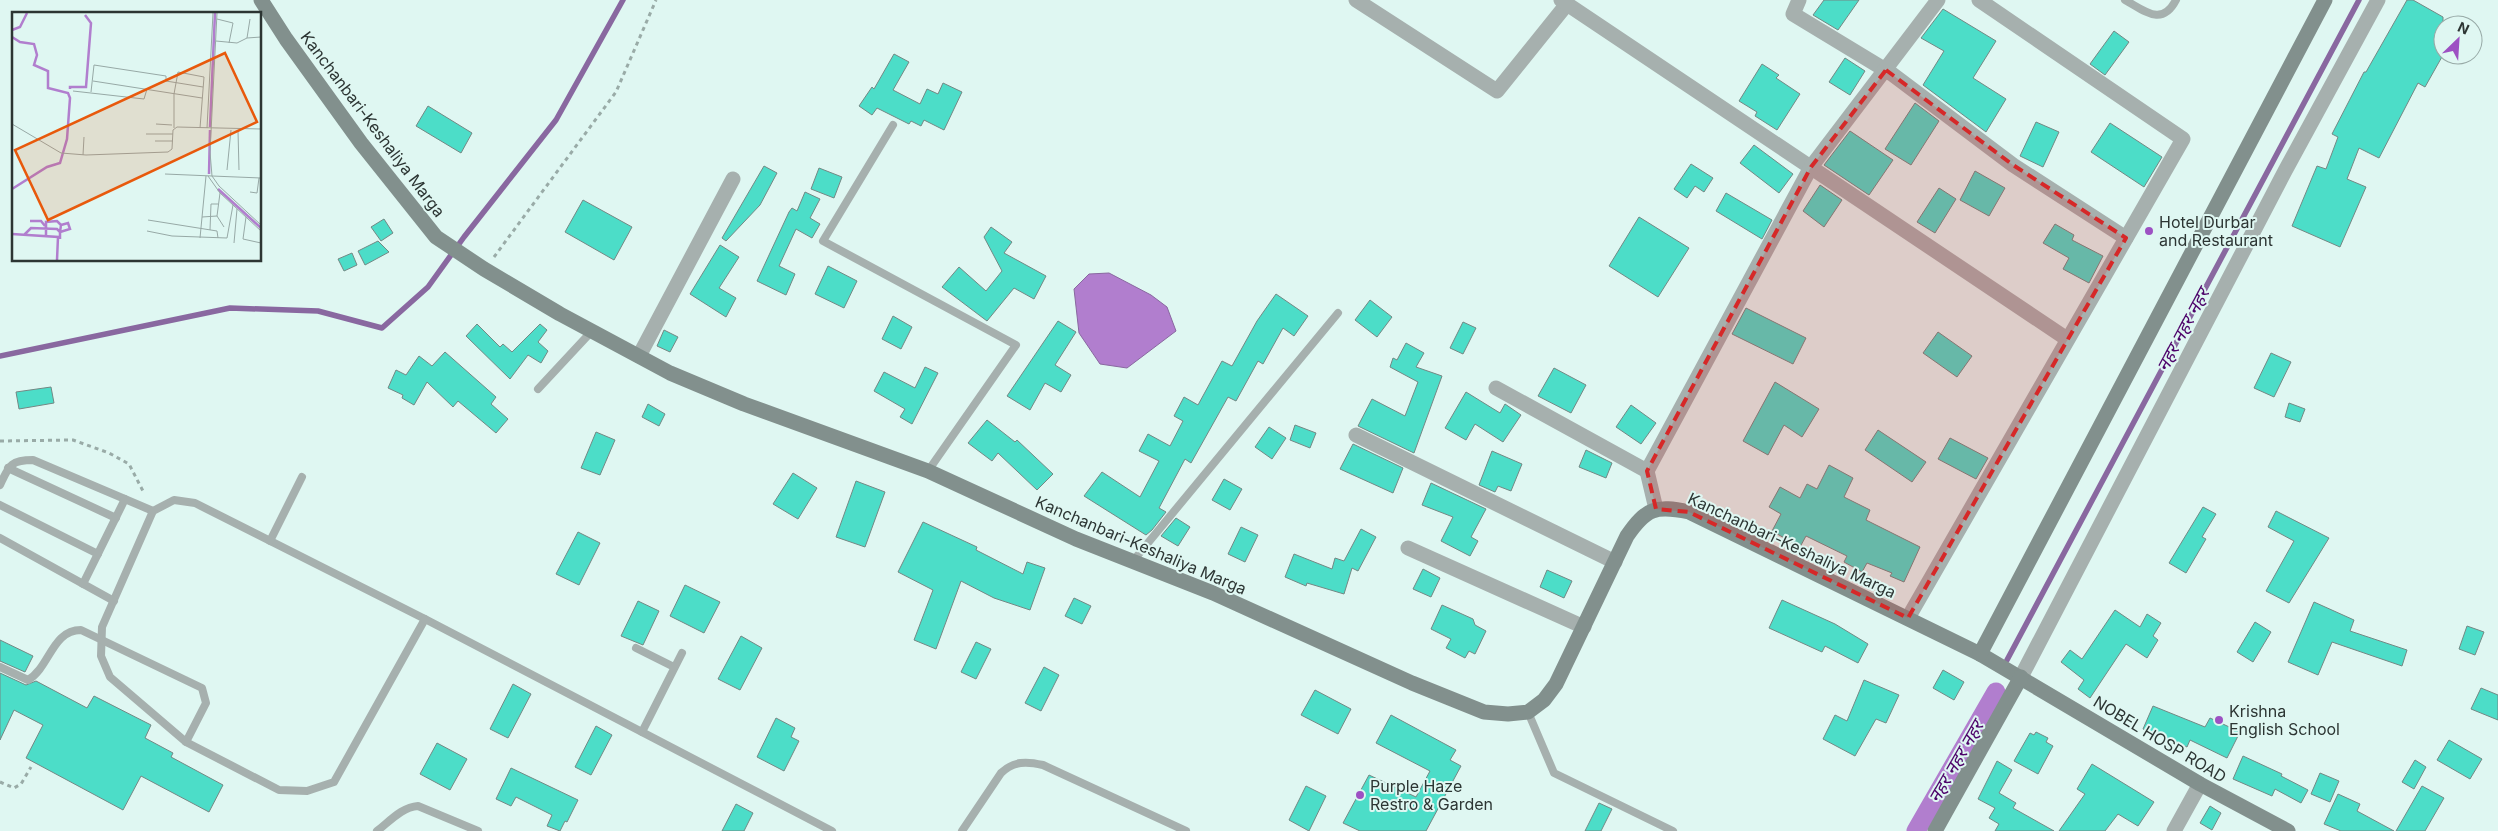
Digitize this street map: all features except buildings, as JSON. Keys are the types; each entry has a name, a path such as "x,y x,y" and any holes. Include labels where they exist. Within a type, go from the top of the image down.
{"street":[{"name":"Kanchanbari-Keshaliya Marga","path":"261,0 286,39 361,142 436,237 484,269 592,331 670,373 744,404 928,470 1076,539 1308,635 1412,683 1484,712 1508,714 1528,712"},
{"path":"1356,0 1497,91 1564,2 2067,339"},
{"path":"1798,0 1793,14 1886,70 2013,165 2126,238"},
{"path":"1528,712 1544,700 1556,684 1615,562 1639,519 1656,509 1647,470 1811,167 1938,0"},
{"path":"1908,618 2183,139 1979,0"},
{"path":"1986,657 2325,0"},
{"path":"1935,831 2285,171 2378,0"},
{"path":"639,356 733,179"},
{"path":"1496,388 1647,470"},
{"path":"1356,435 1615,562"},
{"name":"Kanchanbari-Keshaliya Marga","path":"1656,509 1669,508 1689,512 1908,618 2018,675"},
{"path":"1408,548 1584,627"},
{"name":"NOBEL HOSP ROAD","path":"2018,675 2268,827 2288,831"},
{"path":"2174,831 2200,784"}],"lane":[{"path":"2125,0 2155,16 2164,15 2172,9 2176,0"},
{"path":"893,125 823,241 1016,345 928,470"},
{"path":"1133,561 1338,313"},
{"path":"538,389 592,331"},
{"path":"0,485 8,468 18,460 33,460 153,511"},
{"path":"8,468 116,518"},
{"path":"270,541 302,477"},
{"path":"83,584 125,499"},
{"path":"426,619 334,782 307,791 279,790 186,742 110,677 101,656 100,638 153,511 174,500 195,503 426,619 832,831"},
{"path":"0,505 98,554"},
{"path":"0,538 114,601"},
{"path":"0,667 28,680 38,674 61,636 71,630 80,630 100,638 202,688 206,703 186,742"},
{"path":"636,648 674,667"},
{"path":"642,732 682,652"},
{"path":"1528,712 1554,773 1673,831"},
{"path":"962,831 1001,773 1014,764 1030,762 1043,765 1186,831"},
{"path":"377,831 410,807 418,806 459,827 478,831"}],"path":[{"path":"484,269 616,92 656,0"},
{"path":"0,441 73,440 109,452 129,464 153,511"},
{"path":"0,782 14,788 21,784 31,767"}],"highlighted area":[{"path":"1886,70 2013,165 2126,238 1908,618 1689,512 1656,509 1647,471 1811,167"}],"shaded area":[{"path":"1109,273 1151,295 1167,307 1176,331 1127,368 1100,364 1079,333 1074,289 1089,274"}],"waterway":[{"path":"0,356 230,308 318,311 382,328 428,287 464,237 556,120 623,0"},
{"name":"नहर नहर नहर","path":"2007,660 2359,0"},
{"name":"नहर नहर नहर","path":"1916,831 1996,692"}],"place":[{"name":"Hotel Durbar and Restaurant","path":"2149,231"},
{"name":"Krishna English School","path":"2219,720"},
{"name":"Purple Haze Restro & Garden","path":"1360,795"}]}
